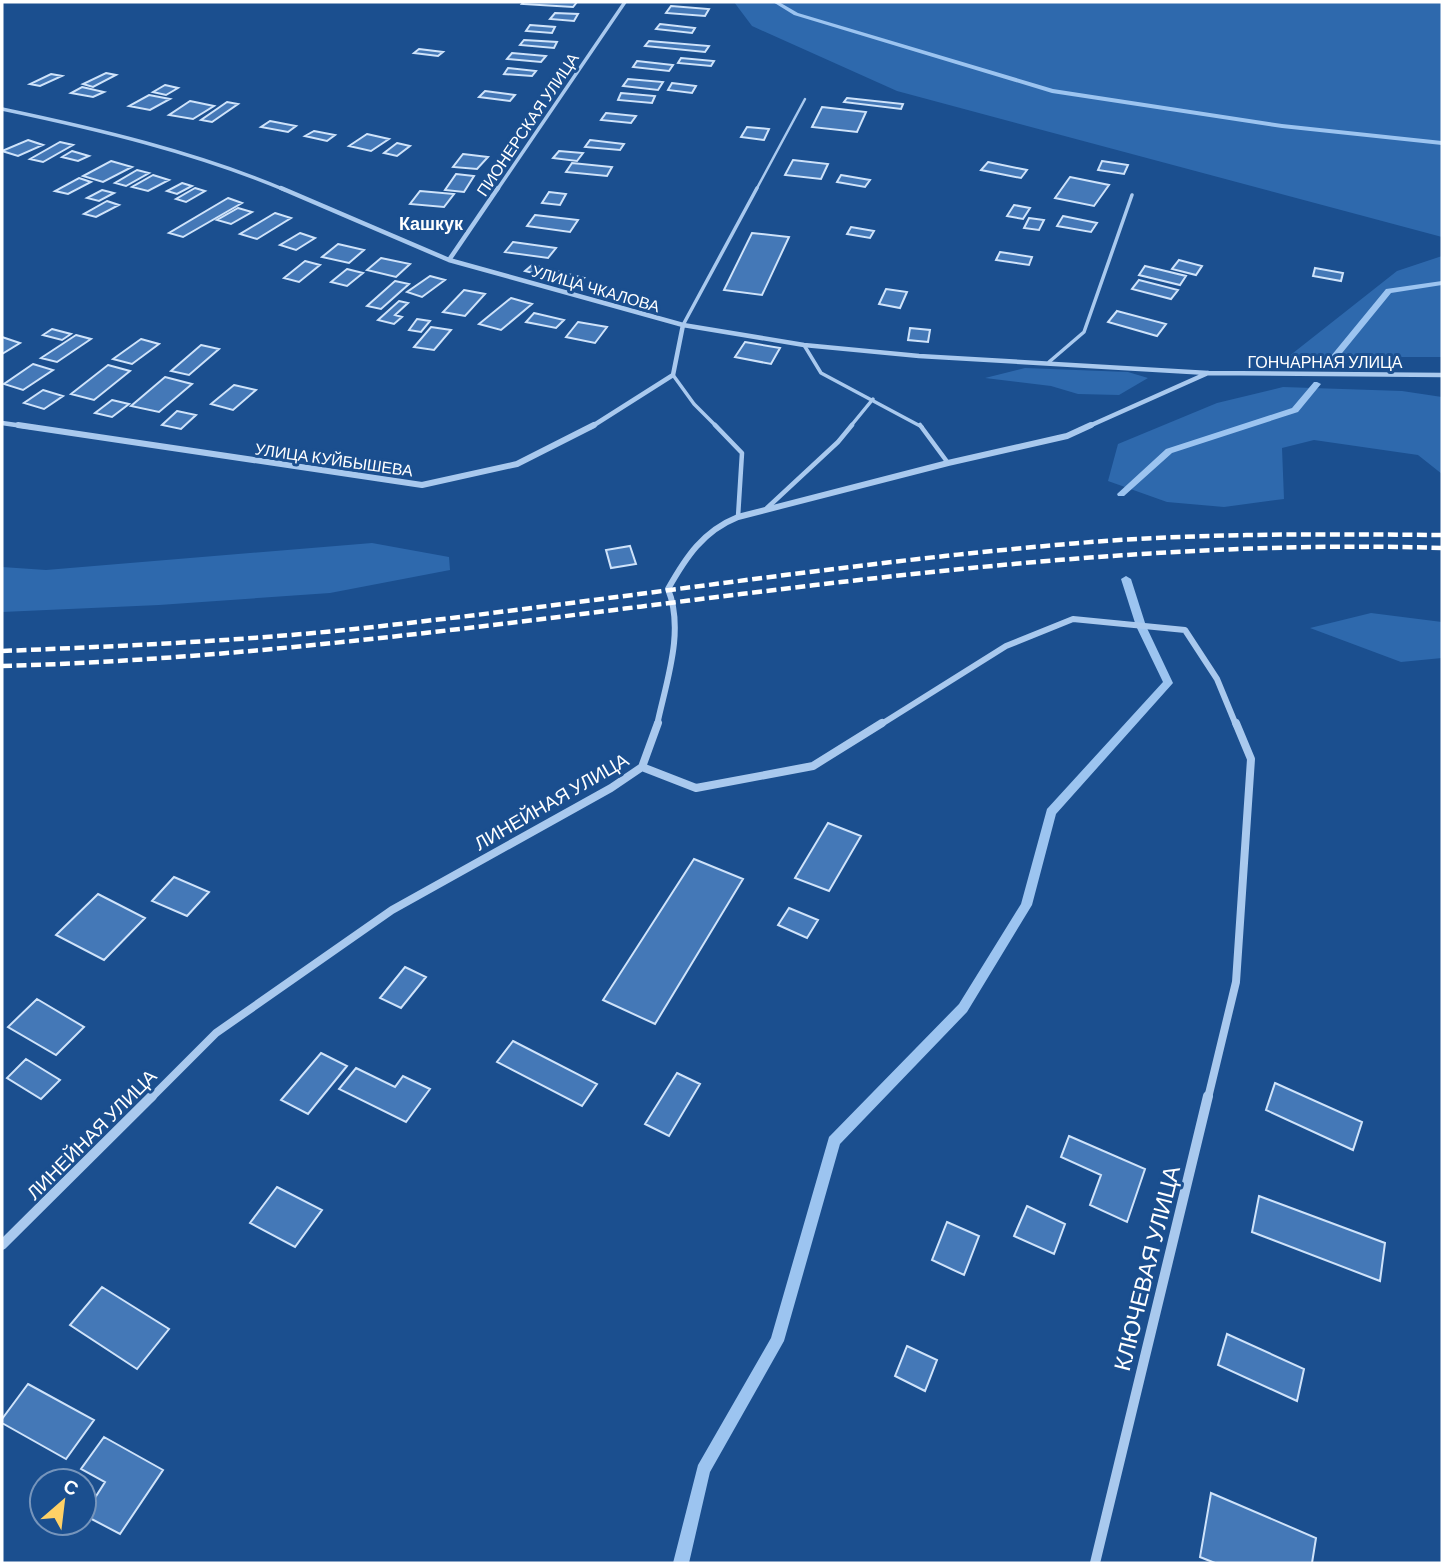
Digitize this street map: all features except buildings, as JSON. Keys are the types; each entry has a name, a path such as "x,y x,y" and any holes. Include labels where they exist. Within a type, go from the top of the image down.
{"street":[{"name":"ПИОНЕРСКАЯ УЛИЦА","path":"449,260 625,2"},
{"name":"УЛИЦА ЧКАЛОВА","path":"2,109 93,128 252,176 449,260 683,325 804,345 919,356 1208,373"},
{"path":"673,375 683,325"},
{"name":"ГОНЧАРНАЯ УЛИЦА","path":"1208,373 1442,375"},
{"name":"ЛИНЕЙНАЯ УЛИЦА","path":"2,1245 216,1033 392,910 611,788 642,767 656,731 675,640 673,601 668,589 685,558 718,525 767,508 1067,436 1208,373"},
{"name":"УЛИЦА КУЙБЫШЕВА","path":"2,423 422,485 517,464 593,426 673,375"},
{"name":"КЛЮЧЕВАЯ УЛИЦА","path":"642,767 696,788 813,766 1006,646 1073,619 1185,630 1217,679 1251,759 1236,982 1094,1563"}],"lane":[{"path":"683,325 805,99"},
{"path":"1049,362 1084,332 1132,195"},
{"path":"804,345 821,373 921,426 948,463"},
{"path":"673,375 694,404 742,453 738,517"},
{"path":"767,508 838,442 873,399"}],"shaded area":[{"path":"734,2 1442,2 1442,237 897,91 752,26"},
{"path":"1442,256 1442,357 1288,357 1397,271"},
{"path":"1025,368 1128,372 1148,378 1119,395 1078,394 1051,386 985,378"},
{"path":"1283,387 1402,391 1442,397 1442,474 1418,455 1314,440 1282,448 1284,499 1224,507 1167,502 1108,481 1118,444 1217,403"},
{"path":"372,543 449,557 450,570 330,593 2,612 2,567 46,570"},
{"path":"1371,613 1442,622 1442,658 1401,662 1310,628"}],"waterway":[{"path":"776,2 796,14 1052,91 1282,126 1442,143"},
{"path":"1335,356 1389,291 1442,283"},
{"path":"1121,494 1169,451 1295,410 1317,384"},
{"path":"681,1563 703,1470 777,1341 834,1141 963,1008 1026,905 1051,812 1168,683 1141,626 1126,579"}],"railway":[{"path":"2,651 319,633 900,561 1079,543 1215,536 1442,535"},
{"path":"2,666 182,657 362,640 901,575 1081,558 1261,548 1442,548"}],"district":[{"name":"Кашкук","path":"431,223"}]}
